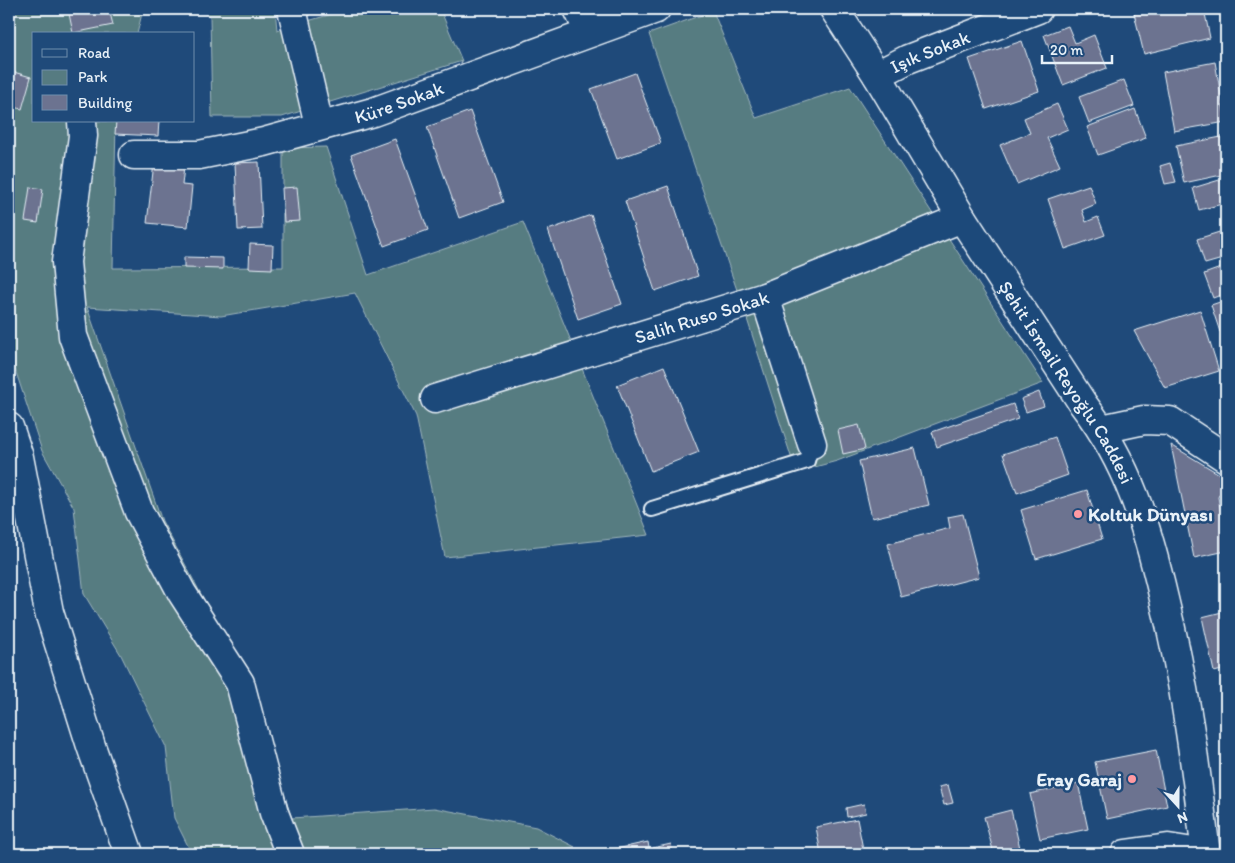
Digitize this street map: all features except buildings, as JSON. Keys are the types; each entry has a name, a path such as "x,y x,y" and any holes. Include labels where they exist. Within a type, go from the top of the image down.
{"street":[{"path":"292,9 319,126"},
{"name":"Küre Sokak","path":"134,155 199,155 264,142 373,112 584,21 656,9"},
{"name":"Şehit İsmail Reyoğlu Caddesi","path":"834,9 877,75 962,218 1083,404 1102,429 1134,491 1155,561 1180,665 1206,854"},
{"name":"Işık Sokak","path":"877,75 908,59 1038,9"},
{"path":"82,122 83,136 66,262 73,336 139,512 182,593 240,683 274,814 290,854"},
{"name":"Salih Ruso Sokak","path":"435,399 765,297 962,218"},
{"path":"765,297 812,444"},
{"path":"1102,429 1144,420 1170,421 1226,458"},
{"path":"9,427 19,457 49,612 91,746 129,854"},
{"path":"1125,854 1168,848 1206,854"}],"lane":[{"path":"652,509 806,462 812,444"}],"green space":[{"path":"9,9 143,9 137,32 32,32 32,122 116,122 113,268 283,267 283,148 326,147 368,275 523,222 649,535 445,557 416,416 355,293 221,316 87,307 162,521 234,656 292,818 434,808 536,827 575,847 538,854 192,854 174,818 166,747 121,655 84,594 74,508 42,451 9,351"},
{"path":"200,9 275,9 277,30 349,9 440,9 462,61 282,117 212,117 210,16"},
{"path":"713,11 756,118 850,87 1043,383 837,461 796,472 748,322 649,34"}],"place":[{"name":"Koltuk Dünyası","path":"1078,514"},
{"name":"Eray Garaj","path":"1132,779"}]}
